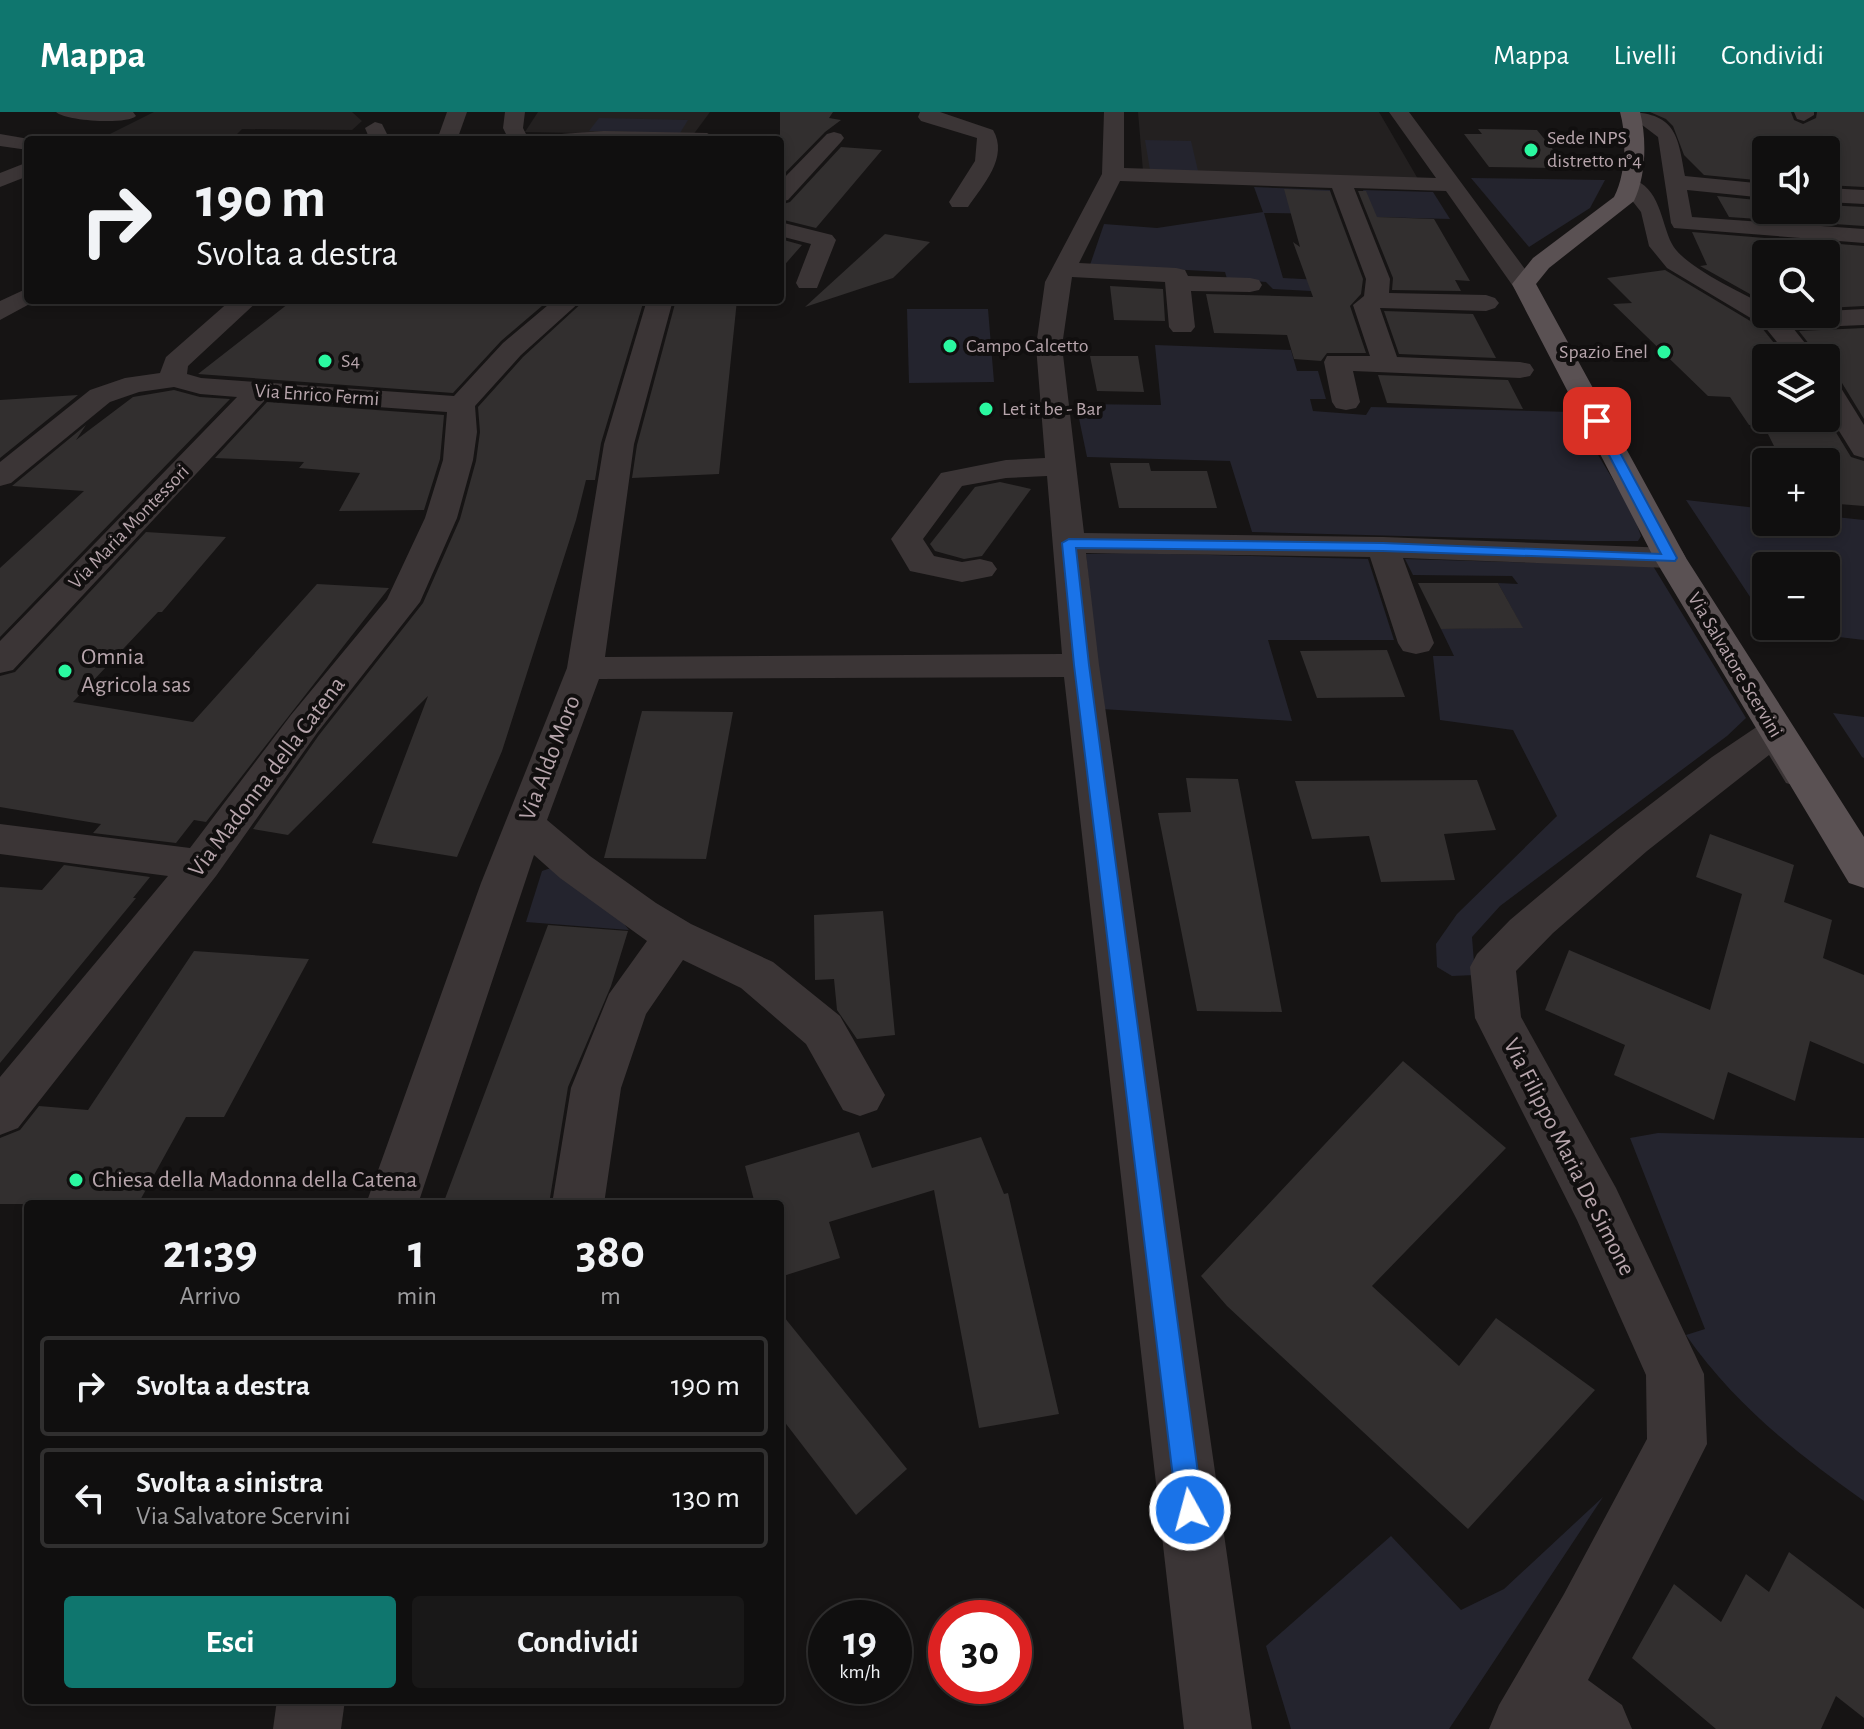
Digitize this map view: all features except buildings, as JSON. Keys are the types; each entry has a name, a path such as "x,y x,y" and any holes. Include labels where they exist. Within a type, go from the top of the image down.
{"main road":[{"path":"1524,284 1541,263 1610,214 1623,201 1631,185 1633,112"},
{"name":"Via Salvatore Scervini","path":"1524,284 1670,558 1864,872"}],"street":[{"path":"66,112 130,114"},
{"path":"448,136 457,112"},
{"path":"515,112 513,128 517,136"},
{"path":"930,112 928,117 986,134 989,141 988,161 960,202"},
{"path":"1114,112 1113,174 1057,282 1049,346 1081,665 1218,1729"},
{"path":"1399,112 1524,284"},
{"path":"1633,112 1654,122 1668,136 1682,223 1864,236"},
{"path":"94,134 130,114"},
{"path":"709,136 720,121"},
{"path":"784,191 834,138"},
{"path":"0,140 24,143"},
{"path":"1113,174 1451,185"},
{"path":"1340,181 1378,279 1376,300"},
{"path":"1676,182 1752,190"},
{"path":"1631,185 1652,211 1661,246 1675,263 1752,309"},
{"path":"1840,196 1864,197"},
{"path":"784,230 824,240 808,283"},
{"path":"1064,269 1176,275 1182,327"},
{"path":"1178,283 1250,285"},
{"path":"0,312 24,297"},
{"path":"1386,365 1366,305 1376,300 1486,303"},
{"path":"175,379 173,371 176,363 242,304"},
{"path":"461,405 512,349 564,304"},
{"name":"Via Aldo Moro","path":"393,1200 525,824 585,668 619,444 659,304"},
{"path":"1840,318 1864,317"},
{"path":"1779,328 1792,344"},
{"path":"1346,402 1337,362 1520,370"},
{"name":"Via Enrico Fermi","path":"0,477 100,396 135,384 175,379 200,386 461,405"},
{"path":"1840,388 1864,390"},
{"name":"Via Maria Montessori","path":"0,662 258,391"},
{"name":"Via Madonna della Catena","path":"0,1113 201,865 304,724 403,602 441,518 458,460 462,432 461,405"},
{"path":"1840,409 1864,449"},
{"path":"980,569 962,572 922,564 907,539 952,479 1006,469 1062,466"},
{"path":"1069,543 1383,547 1670,558"},
{"path":"1383,547 1416,643"},
{"path":"585,668 1081,665"},
{"name":"Via Filippo Maria De Simone","path":"1534,1710 1594,1605 1677,1444 1675,1374 1597,1205 1498,1018 1493,967 1510,946 1624,847 1711,777 1775,733 1808,785"},
{"path":"525,824 575,867 675,936 757,975 823,1030 860,1095"},
{"path":"0,839 201,865"},
{"path":"579,1200 596,1088 625,1007 675,936"},
{"path":"307,1729 310,1704"},
{"path":"1534,1710 1598,1729"}],"shaded area":[{"path":"154,112 352,112 362,121 352,130 242,129 235,136 106,136"},
{"path":"538,112 710,112 693,135 525,132"},
{"path":"1138,112 1379,112 1418,179 1143,171"},
{"path":"599,118 688,120 680,133 589,131"},
{"path":"1145,140 1191,141 1198,171 1150,170"},
{"path":"1471,178 1605,180 1590,208 1529,247"},
{"path":"1254,187 1330,190 1333,214 1264,213 1283,278 1359,282 1350,293 1273,289 1266,282 1227,279 1225,272 1090,265 1104,224 1157,228 1263,212"},
{"path":"1363,190 1433,192 1450,219 1375,217"},
{"name":"Campo Calcetto","path":"907,309 988,309 994,382 909,383"},
{"path":"1155,345 1291,350 1297,371 1318,371 1326,399 1310,399 1313,411 1366,415 1371,407 1572,412 1632,511 1641,536 1638,541 1591,541 1252,532 1230,461 1087,457 1076,404 1161,405"},
{"path":"1686,500 1752,507 1752,536 1840,536 1840,517 1864,520 1864,640 1840,637 1840,552 1752,552 1752,600"},
{"path":"1086,554 1368,559 1394,640 1268,640 1292,721 1102,709"},
{"path":"1405,559 1653,566 1746,718 1727,736 1500,906 1472,937 1475,975 1452,976 1437,967 1436,944 1457,914 1557,816 1513,730 1440,720 1433,656 1454,656 1441,629 1522,627 1498,583 1518,584 1512,576 1413,575"},
{"path":"1833,713 1864,717 1864,758 1862,757"},
{"path":"551,868 607,903 629,930 526,922 542,871"},
{"path":"1658,1133 1864,1138 1864,1501 1814,1465 1745,1405 1686,1335 1705,1329 1630,1138"},
{"path":"1603,1497 1449,1729 1291,1729 1266,1646 1391,1536 1461,1610 1504,1589"}],"place":[{"name":"Sede INPS distretto n°4","path":"1531,150"},
{"name":"Campo Calcetto","path":"950,346"},
{"name":"Spazio Enel","path":"1664,352"},
{"name":"S4","path":"325,361"},
{"name":"Let it be - Bar","path":"986,409"},
{"name":"Omnia Agricola sas","path":"65,671"},
{"name":"Chiesa della Madonna della Catena","path":"76,1180"}],"route":[{"path":"1190,1510 1081,665 1069,543 1383,547 1670,558 1597,421"}]}
